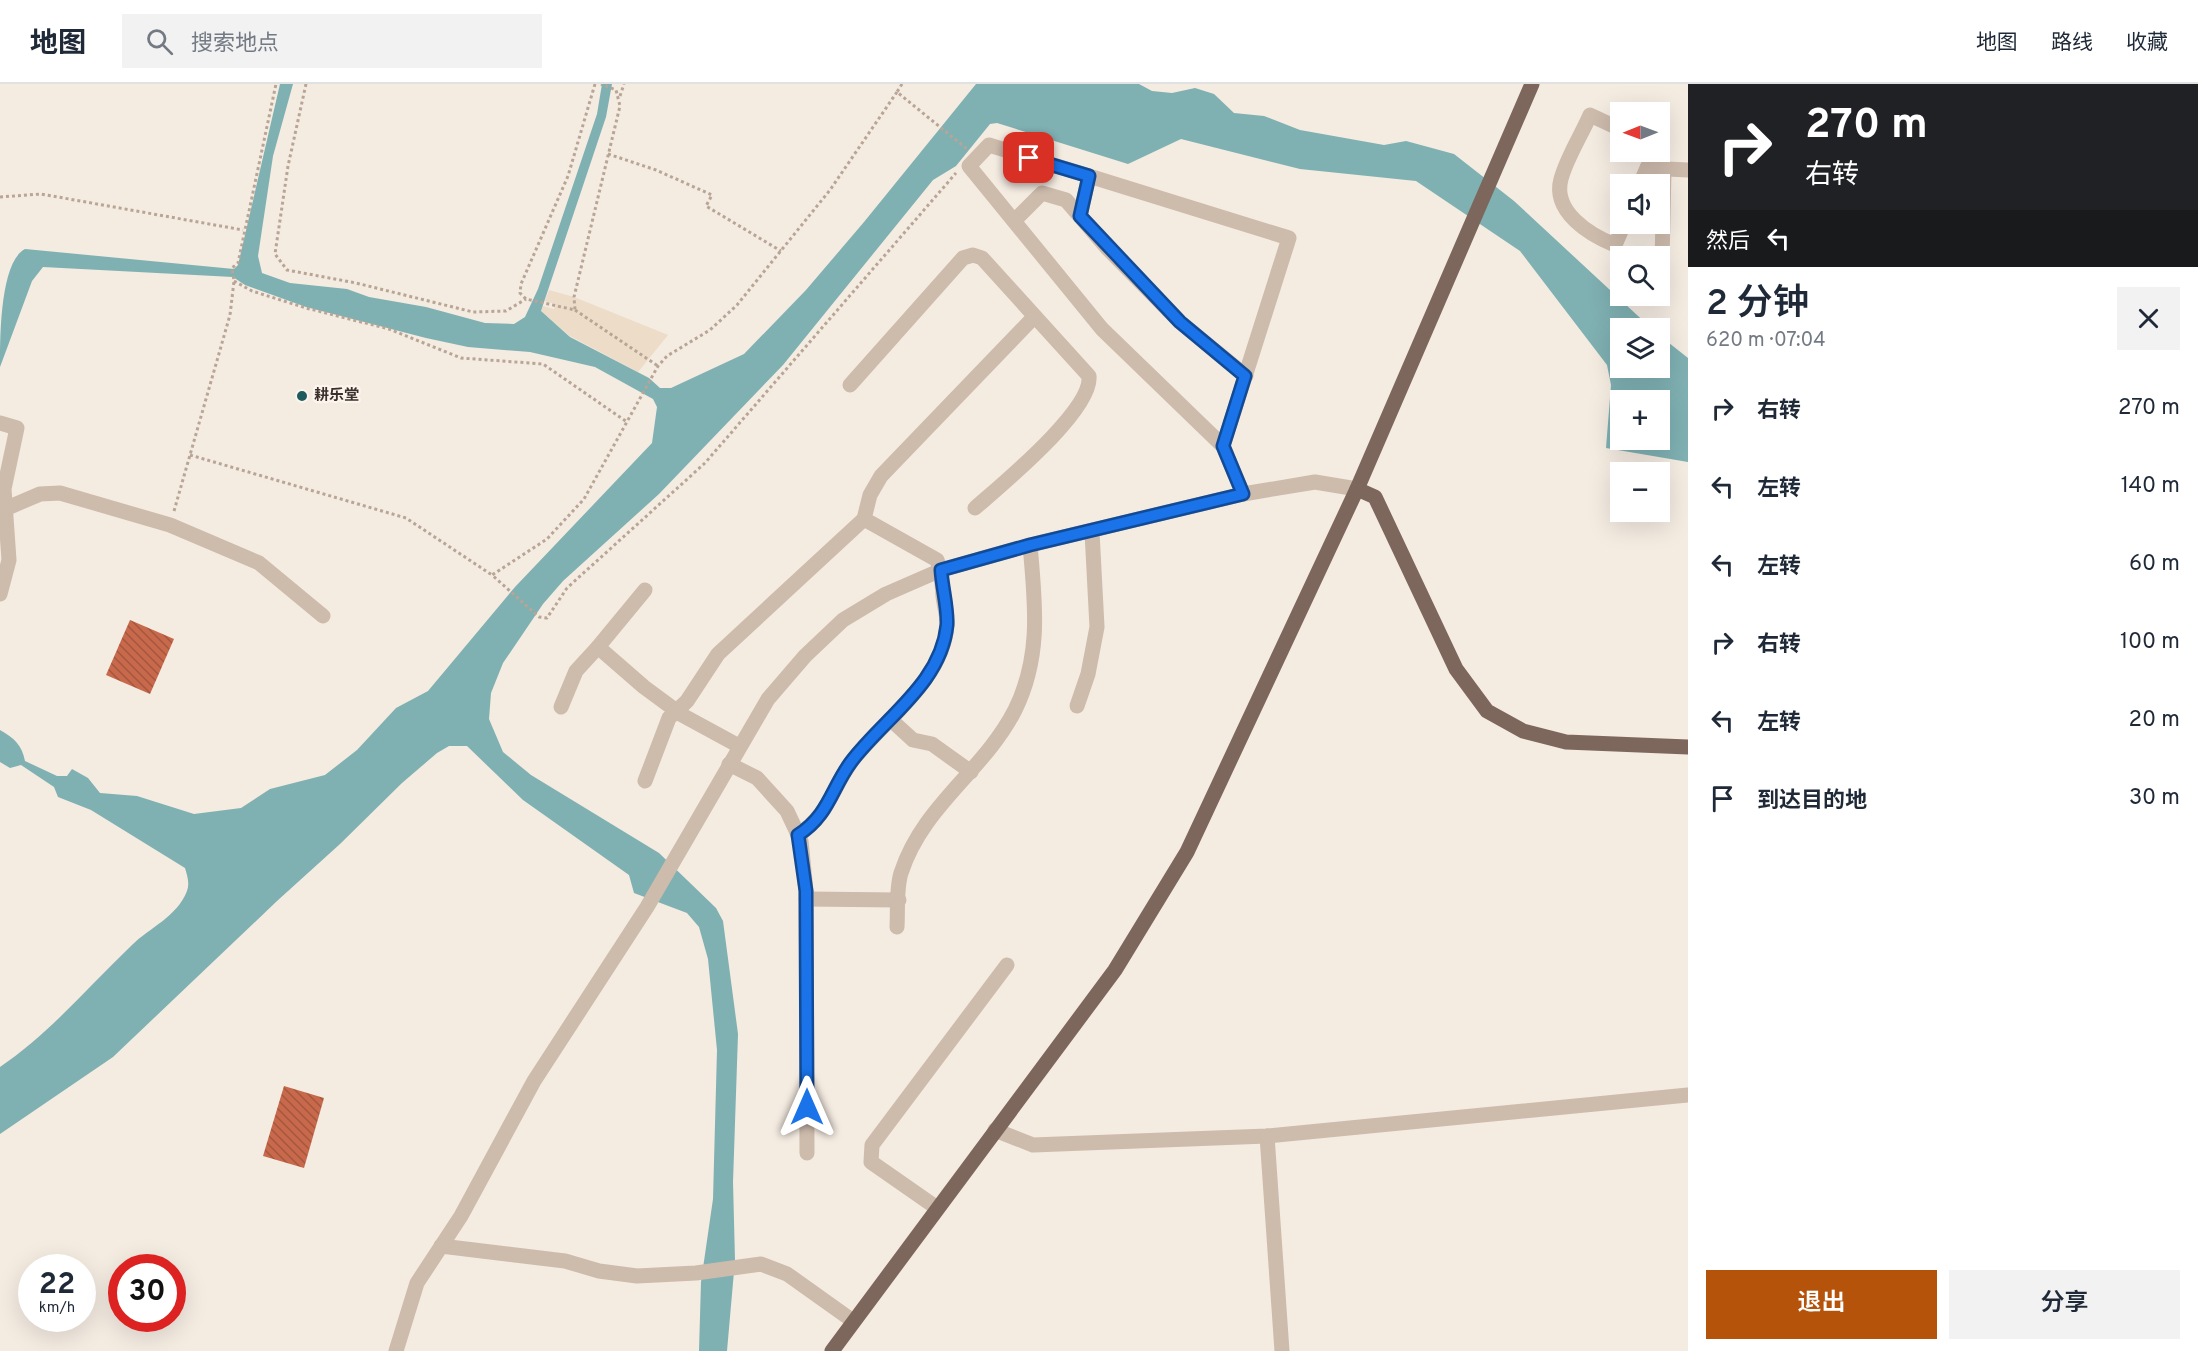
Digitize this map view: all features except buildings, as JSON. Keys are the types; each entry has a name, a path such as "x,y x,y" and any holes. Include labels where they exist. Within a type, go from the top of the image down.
{"main road":[{"path":"832,1351 1115,970 1187,852 1357,489 1532,84"},
{"path":"1357,489 1375,498 1456,669 1487,711 1523,731 1566,742 1688,747"}],"street":[{"path":"1610,124 1590,115 1561,180 1560,192 1565,208 1579,225 1598,239 1615,245 1620,234"},
{"path":"1223,446 1289,238 989,146 974,154 969,166 1102,329 1223,446 1243,494"},
{"path":"1644,174 1650,162"},
{"path":"1647,168 1688,170"},
{"path":"1662,246 1664,169"},
{"path":"1080,216 1089,176"},
{"path":"1014,221 1042,193 1066,200 1180,322 1245,376"},
{"path":"850,385 963,258 973,255 982,258 1089,376 1089,383 1078,406 1049,440 975,508"},
{"path":"645,781 669,718 687,701 718,654 864,519 870,495 881,476 1034,317"},
{"path":"0,423 17,428 4,489 4,559 0,594"},
{"path":"396,1351 417,1283 461,1216 534,1081 647,907 768,699 805,656 843,620 886,594 941,570 1030,545 1243,494 1315,482 1357,489"},
{"path":"5,509 40,494 60,493 170,525 259,562 323,616"},
{"path":"798,835 814,824 828,806 850,763 921,687 940,650 947,624 941,570 937,560 864,519"},
{"path":"1077,706 1088,674 1097,627 1092,532"},
{"path":"897,927 900,876 910,850 945,797 984,759 1015,709 1031,662 1036,628 1036,596 1030,545"},
{"path":"561,707 576,671 645,590"},
{"path":"598,647 676,710 740,747"},
{"path":"890,719 913,740 932,744 971,772"},
{"path":"729,764 757,778 787,811 801,841 806,899 807,1153"},
{"path":"806,899 899,900"},
{"path":"937,1208 871,1162 872,1145 1007,965"},
{"path":"994,1130 1033,1145 1267,1136 1688,1095"},
{"path":"1267,1136 1282,1351"},
{"path":"441,1246 565,1261 599,1271 637,1276 696,1273 761,1264 787,1274 853,1321"}],"path":[{"path":"170,525 230,315 234,281 232,268 238,263 243,230 276,84"},
{"path":"306,84 288,166 275,254 287,270 356,283 473,312 506,311 526,299"},
{"path":"595,84 568,176 521,284 520,293 526,299 575,310 658,366"},
{"path":"601,84 616,90 619,101"},
{"path":"575,310 574,297 624,84"},
{"path":"492,575 547,539 584,499 658,366 667,356 717,323 737,305 830,190 903,84"},
{"path":"190,455 406,518 492,575 539,617 547,618 567,588 705,463 974,154 936,121 926,117 897,92"},
{"path":"608,154 656,170 712,195 706,206 781,251"},
{"path":"0,197 41,194 243,230"},
{"path":"234,281 252,291 306,308 388,329 461,358 543,364 627,422"}],"shaded area":[{"path":"549,290 574,297 668,335 638,372 570,336 541,311 543,306 554,309 555,304 545,301"}],"water":[{"path":"280,84 293,84 273,156 258,256 262,273 290,283 347,289 369,297 426,307 485,323 514,324 525,317 538,289 597,114 602,84 612,84 606,117 541,311 570,337 649,378 660,388 671,388 744,354 806,290 976,84 1139,84 1152,91 1172,93 1195,88 1214,94 1234,113 1264,116 1300,130 1384,145 1406,141 1454,154 1514,201 1610,290 1610,306 1627,306 1640,318 1610,318 1610,378 1670,378 1670,344 1688,358 1688,462 1618,450 1670,450 1670,390 1611,390 1607,365 1520,251 1416,181 1300,169 1181,139 1128,164 997,123 990,124 956,166 933,180 783,365 659,494 563,581 543,604 503,663 491,693 489,719 503,752 531,775 659,853 716,908 723,921 738,1034 733,1182 735,1260 727,1351 699,1351 701,1282 713,1199 717,1050 708,959 699,927 687,913 634,893 629,875 523,800 467,746 449,746 437,753 402,783 113,1057 0,1134 0,1067 35,1040 132,945 177,908 187,891 188,879 185,868 91,810 58,797 54,787 21,765 10,768 0,762 0,730 17,743 25,761 57,776 67,776 72,769 88,778 100,793 137,796 194,814 241,808 270,789 325,775 357,750 396,708 428,691 515,587 652,443 657,407 653,399 595,367 530,352 468,347 426,338 306,307 245,285 233,277 43,267 32,281 0,367 1,320 6,284 17,257 25,249 234,269 238,265"},
{"path":"1610,398 1610,449 1606,448"}],"place":[{"name":"耕乐堂","path":"302,396"}],"route":[{"path":"807,1107 806,891 801,841 798,835 814,824 828,806 850,763 921,687 940,650 947,624 941,570 1030,545 1243,494 1223,446 1245,376 1180,322 1108,249 1080,216 1089,176 1029,158"}]}
